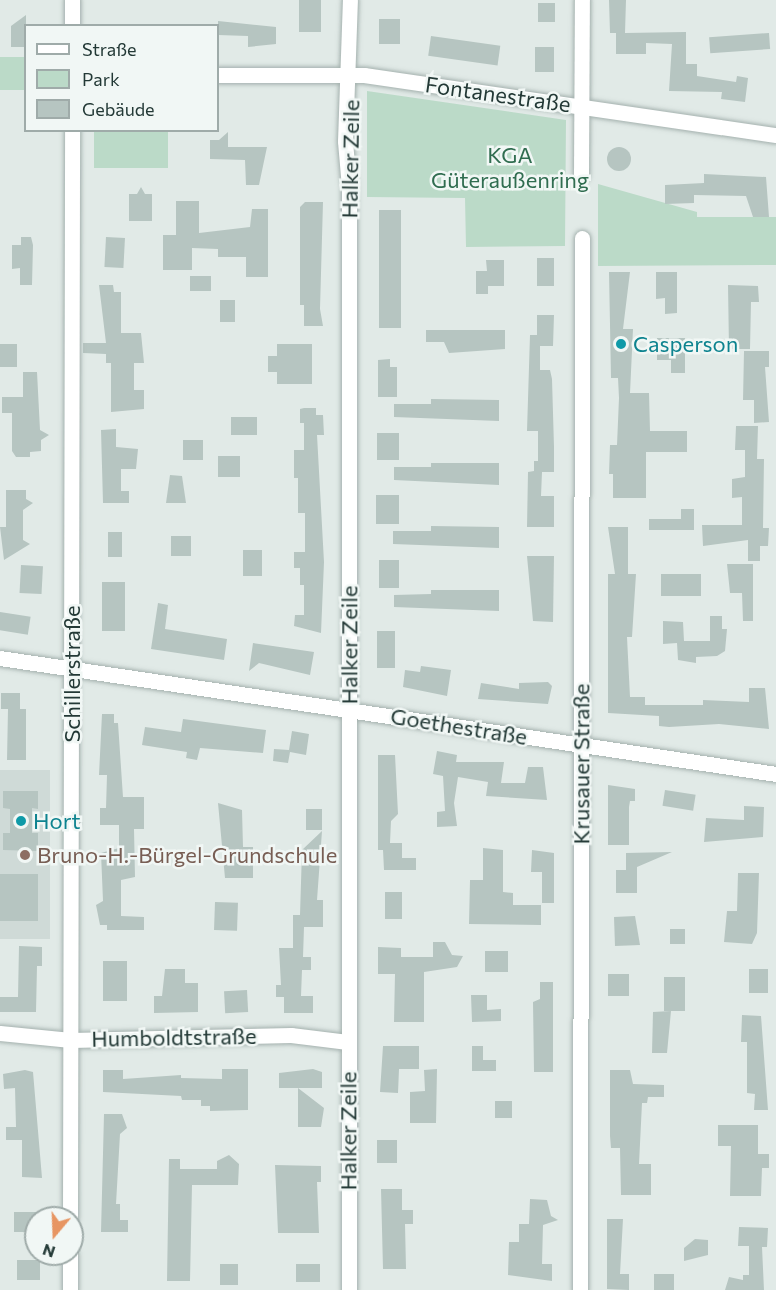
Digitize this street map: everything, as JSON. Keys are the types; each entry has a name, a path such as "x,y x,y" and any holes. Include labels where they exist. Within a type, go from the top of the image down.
{"street":[{"path":"72,0 72,24"},
{"name":"Halker Zeile","path":"349,1290 349,187 345,141 351,75 350,0"},
{"path":"581,175 582,0"},
{"name":"Fontanestraße","path":"219,75 351,75 776,135"},
{"name":"Schillerstraße","path":"70,1206 72,132"},
{"name":"Krusauer Straße","path":"580,1290 582,238"},
{"name":"Goethestraße","path":"0,658 776,774"},
{"name":"Humboldtstraße","path":"0,1033 71,1040 291,1035 348,1042"},
{"path":"70,1266 70,1290"}],"shaded area":[{"name":"Bruno-H.-Bürgel-Grundschule","path":"0,770 50,770 50,939 0,939"}],"green space":[{"path":"0,57 24,57 24,90 0,90"},
{"name":"KGA Güteraußenring","path":"367,91 566,120 565,246 466,247 465,198 367,197"},
{"path":"94,132 168,132 168,168 94,168"},
{"name":"KGA Güteraußenring","path":"598,184 697,212 697,217 776,217 776,265 598,266"}],"building":[{"path":"299,0 321,0 321,32 299,32"},
{"path":"609,0 626,0 625,33 686,32 686,64 697,64 697,76 736,82 737,76 748,78 745,102 721,99 722,92 669,91 672,44 646,43 646,54 616,54 616,33 610,33"},
{"path":"538,3 555,3 555,22 538,22"},
{"path":"26,15 24,47 11,47 11,26"},
{"path":"379,19 400,19 400,44 379,44"},
{"path":"218,21 276,27 276,44 248,47 248,36 219,35"},
{"path":"769,33 770,49 710,53 709,37"},
{"path":"431,36 500,46 498,66 428,56"},
{"path":"535,47 554,47 554,72 535,72"},
{"path":"228,132 228,147 267,147 259,185 246,185 245,160 210,159 210,140 219,140"},
{"path":"619,147 628,150 631,159 628,168 619,171 610,168 607,159 610,150"},
{"path":"704,174 766,177 769,217 753,217 746,196 694,195 694,203 665,204 665,185 704,183"},
{"path":"141,187 145,194 152,194 152,221 129,221 129,194 137,194"},
{"path":"176,201 199,201 199,233 250,227 252,209 268,209 268,277 246,277 246,257 218,257 218,249 192,248 192,270 163,270 163,235 176,235"},
{"path":"305,202 323,202 320,309 323,326 304,326 304,305 300,305 300,207"},
{"path":"379,210 401,210 401,328 379,328"},
{"path":"21,237 31,237 33,245 32,285 20,285 20,268 12,269 12,245 21,245"},
{"path":"106,237 125,238 123,268 104,267"},
{"path":"537,258 554,258 554,286 537,286"},
{"path":"486,260 504,260 504,286 488,286 488,294 476,294 476,271 487,271"},
{"path":"609,272 630,272 623,329 633,329 630,393 649,393 650,431 687,431 687,452 646,452 646,498 613,498 613,474 609,474 610,445 617,445 619,398 618,378 611,378"},
{"path":"656,272 677,272 677,313 665,314 665,298 656,299"},
{"path":"190,276 211,276 211,291 190,291"},
{"path":"99,285 113,285 114,292 121,292 121,333 141,333 144,363 134,363 134,390 144,390 144,409 111,412 111,363 106,363 106,354 83,353 83,343 106,343"},
{"path":"728,285 758,286 759,302 751,302 750,349 729,349"},
{"path":"220,300 235,300 235,322 220,322"},
{"path":"537,315 554,315 553,346 540,346 540,370 550,370 552,379 554,472 542,472 541,496 554,496 554,527 527,527 528,472 534,471 534,461 538,461 538,431 527,431 530,335 537,335"},
{"path":"426,330 505,330 505,349 449,353 444,342 426,342"},
{"path":"657,338 685,338 685,373 671,373 671,360 657,360"},
{"path":"0,344 17,344 17,367 0,367"},
{"path":"277,344 312,344 312,384 277,384 277,372 268,372 268,356 277,356"},
{"path":"744,351 769,351 769,367 765,367 769,422 754,423 754,400 743,400"},
{"path":"390,359 390,367 397,367 397,397 378,397 378,360"},
{"path":"23,372 37,372 40,430 49,435 41,440 41,451 30,452 30,457 16,457 12,451 12,413 2,413 2,397 23,397"},
{"path":"431,399 499,400 499,421 394,417 394,404 431,404"},
{"path":"316,408 316,415 323,415 324,435 317,435 324,562 321,633 294,626 295,615 304,615 304,585 300,585 300,568 294,568 294,552 305,552 305,513 298,513 298,478 294,478 294,450 304,450 304,423 300,423 300,409"},
{"path":"231,417 257,417 257,435 231,435"},
{"path":"736,426 758,426 757,459 764,459 763,528 769,528 768,546 760,546 760,561 748,561 748,540 703,546 702,525 742,525 742,497 732,498 732,479 745,477 745,450 735,450"},
{"path":"116,429 116,447 138,449 136,469 121,469 121,491 129,491 129,503 103,503 101,430"},
{"path":"377,433 399,433 399,460 377,460"},
{"path":"183,440 203,440 203,460 183,460"},
{"path":"218,456 240,456 240,477 218,477"},
{"path":"431,463 499,463 499,485 394,480 394,467 431,467"},
{"path":"170,475 182,476 186,503 166,503"},
{"path":"6,490 26,490 26,499 33,503 23,510 23,540 30,544 4,560 0,527 6,527"},
{"path":"376,495 399,495 399,524 376,524"},
{"path":"681,509 694,509 694,530 649,530 649,519 681,519"},
{"path":"431,526 499,527 499,548 393,544 393,531 431,531"},
{"path":"608,527 628,527 628,574 636,574 632,637 627,637 630,697 645,697 645,705 703,705 703,700 749,702 749,688 765,688 769,729 719,724 669,727 659,726 659,716 608,713 608,574 615,574"},
{"path":"108,532 122,532 122,557 108,557"},
{"path":"171,536 191,536 191,556 171,556"},
{"path":"243,550 262,550 262,576 243,576"},
{"path":"527,556 554,556 553,622 533,621"},
{"path":"379,560 399,560 399,588 379,588"},
{"path":"727,564 753,564 753,621 743,621 742,593 730,593"},
{"path":"21,565 43,566 42,594 20,593"},
{"path":"661,574 701,574 701,596 661,596"},
{"path":"102,582 125,582 125,631 102,631"},
{"path":"431,590 499,590 499,611 394,607 394,595 431,594"},
{"path":"158,603 168,605 165,629 227,639 224,660 151,649"},
{"path":"0,612 31,617 28,635 0,630"},
{"path":"710,616 722,616 722,629 727,629 725,651 717,656 696,657 696,663 678,660 677,643 663,644 663,621 683,622 684,641 710,641"},
{"path":"377,631 395,631 395,668 377,668"},
{"path":"253,643 314,652 310,675 259,663 249,671"},
{"path":"421,666 451,670 447,696 403,687 405,670 420,672"},
{"path":"548,682 552,686 548,704 478,699 481,683 519,689 519,683"},
{"path":"1,693 20,693 20,709 26,709 26,760 7,760 8,709 1,709"},
{"path":"102,714 114,714 114,723 118,723 123,797 144,797 144,829 134,829 135,877 121,880 121,916 144,917 144,930 107,930 107,925 100,925 96,905 103,901 101,853 119,848 119,825 100,825 100,808 106,808 107,775 99,775"},
{"path":"183,719 266,730 263,753 200,748 197,760 186,758 187,752 142,745 145,727 181,732"},
{"path":"292,731 309,734 306,755 290,752 288,763 273,761 274,749 289,750"},
{"path":"437,751 457,755 456,762 504,762 501,783 525,783 528,767 543,767 547,800 486,796 488,782 458,777 454,803 457,826 437,827 437,812 445,811 443,776 433,774"},
{"path":"378,755 395,755 398,814 391,821 390,843 402,843 402,858 416,858 416,870 384,870 383,850 378,850"},
{"path":"608,785 635,789 635,801 630,801 629,807 629,845 608,845"},
{"path":"665,790 696,795 693,811 662,806"},
{"name":"Hort","path":"3,791 38,791 38,809 32,808 32,833 38,833 38,851 3,850 3,833 10,833 10,809 3,808"},
{"path":"218,803 242,810 243,847 253,847 253,878 225,878"},
{"path":"744,806 764,807 763,837 704,842 706,818 744,820"},
{"path":"306,809 322,809 322,830 306,830"},
{"path":"322,831 317,900 323,900 323,927 304,927 303,957 311,957 311,970 302,970 301,996 313,996 313,1013 284,1013 284,997 276,997 276,985 281,985 279,948 293,948 293,915 300,915 302,850"},
{"path":"483,848 503,850 503,892 513,893 513,905 541,905 541,925 469,924 470,880 483,880"},
{"path":"532,850 554,853 554,903 542,903 542,872 531,872"},
{"path":"672,852 637,867 637,893 616,893 616,870 626,870 626,853"},
{"path":"738,873 759,873 757,933 752,944 724,942 727,911 737,911"},
{"path":"0,874 38,874 38,921 0,921"},
{"path":"385,892 402,892 402,919 385,919"},
{"path":"215,902 238,903 237,931 214,930"},
{"path":"635,916 640,945 615,946 614,917"},
{"path":"670,929 685,929 685,944 670,944"},
{"path":"433,942 445,942 452,955 463,956 457,967 424,972 424,1022 394,1022 395,974 378,974 378,947 401,948 401,957 433,957"},
{"path":"19,946 42,947 42,966 37,966 36,1012 0,1012 0,997 18,997"},
{"path":"485,951 508,951 508,972 485,972"},
{"path":"103,961 127,961 127,1001 103,1001"},
{"path":"165,969 185,969 185,983 198,983 198,1012 154,1013 154,996 162,996"},
{"path":"749,969 768,969 768,993 749,993"},
{"path":"608,974 629,974 629,996 608,996"},
{"path":"664,977 685,977 685,1011 664,1011"},
{"path":"540,982 553,982 553,1072 534,1072 533,1002 540,999"},
{"path":"247,990 248,1012 225,1013 224,991"},
{"path":"471,995 487,995 487,1010 501,1009 501,1021 472,1022"},
{"path":"671,1011 667,1053 652,1053 653,1012"},
{"path":"742,1015 761,1016 768,1110 754,1110 755,1094 747,1093 747,1042 741,1042"},
{"path":"383,1046 419,1046 419,1069 399,1069 398,1093 380,1092"},
{"path":"472,1046 483,1046 483,1060 496,1060 496,1071 472,1071"},
{"path":"222,1069 248,1069 248,1110 210,1111 210,1106 201,1106 201,1100 182,1100 181,1096 103,1092 103,1070 123,1070 123,1079 181,1075 181,1078 222,1079"},
{"path":"313,1069 322,1072 322,1088 279,1088 279,1073"},
{"path":"437,1069 436,1123 410,1123 410,1092 425,1091 424,1070"},
{"path":"25,1070 33,1072 42,1178 22,1177 22,1140 6,1140 6,1127 16,1127 15,1088 4,1089 3,1074"},
{"path":"610,1070 630,1070 633,1084 664,1085 664,1097 648,1097 647,1103 642,1103 639,1164 651,1164 651,1195 621,1195 620,1148 611,1148"},
{"path":"298,1088 324,1108 321,1127 298,1127"},
{"path":"495,1101 512,1101 512,1118 495,1118"},
{"path":"104,1114 122,1114 127,1128 120,1134 116,1204 120,1204 120,1220 128,1220 128,1232 101,1232"},
{"path":"718,1125 758,1125 758,1154 769,1154 769,1168 762,1168 761,1196 730,1196 731,1146 718,1146"},
{"path":"377,1140 397,1140 397,1163 377,1163"},
{"path":"229,1155 239,1164 238,1185 192,1185 190,1281 167,1281 169,1159 180,1159 180,1169 217,1169 217,1161"},
{"path":"275,1165 321,1166 321,1182 317,1182 319,1233 278,1233"},
{"path":"381,1189 402,1189 402,1210 413,1210 413,1224 405,1224 406,1269 383,1269"},
{"path":"530,1199 547,1200 551,1216 558,1220 543,1225 542,1264 552,1264 552,1281 508,1275 509,1242 519,1242 519,1224 529,1224"},
{"path":"14,1212 24,1212 24,1232 14,1232"},
{"path":"607,1219 623,1219 620,1274 629,1274 629,1290 607,1289"},
{"path":"739,1227 768,1228 767,1247 762,1247 764,1290 725,1290 729,1277 743,1280 743,1275 749,1275 749,1246 738,1246"},
{"path":"695,1239 708,1240 708,1255 684,1261 684,1248"},
{"path":"17,1260 24,1260 24,1266 40,1266 40,1280 17,1280"},
{"path":"220,1264 238,1264 238,1285 220,1285"},
{"path":"296,1264 320,1264 320,1282 296,1282"},
{"path":"654,1274 674,1274 674,1290 654,1290"}],"place":[{"name":"Casperson","path":"621,344"},
{"name":"Hort","path":"21,821"},
{"name":"Bruno-H.-Bürgel-Grundschule","path":"25,855"}]}
